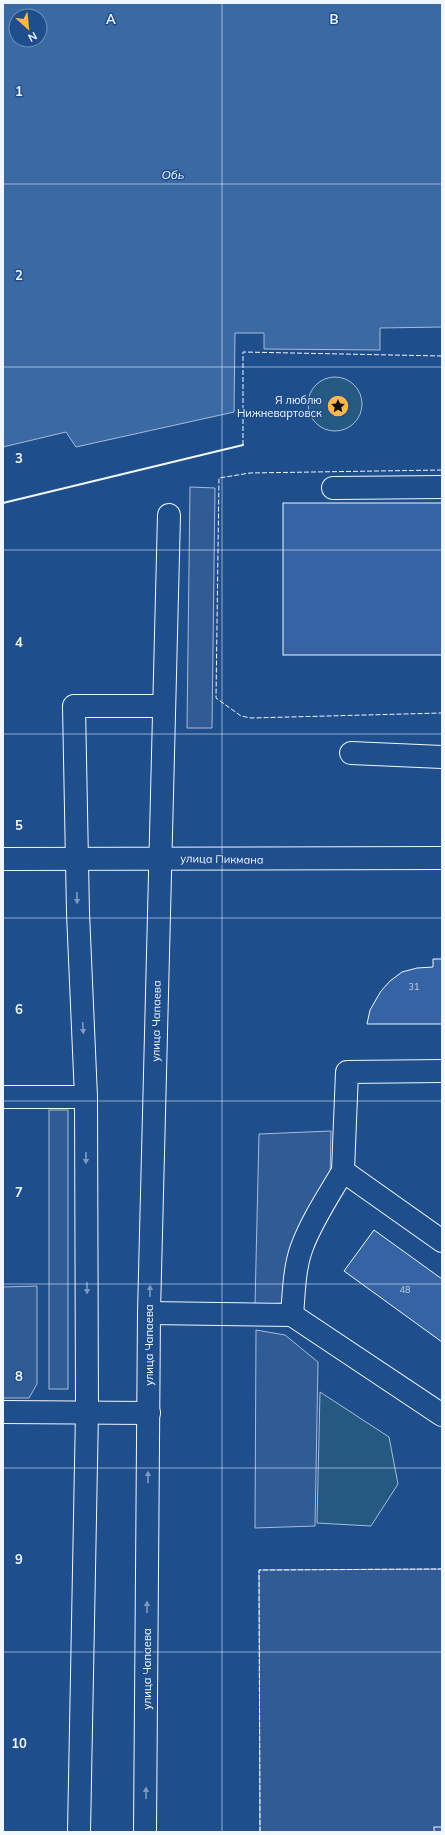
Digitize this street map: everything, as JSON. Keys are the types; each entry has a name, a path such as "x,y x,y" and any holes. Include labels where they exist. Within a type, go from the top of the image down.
{"street":[{"path":"333,488 442,487"},
{"name":"улица Чапаева","path":"145,1832 149,1313 169,515"},
{"path":"79,1832 87,1412 86,1097 76,859 74,706 164,706"},
{"path":"351,753 442,757"},
{"name":"улица Пикмана","path":"3,859 160,858 251,860 442,858"},
{"path":"292,1315 296,1270 302,1248 343,1170 347,1072 442,1071"},
{"path":"3,1096 86,1097"},
{"path":"343,1170 442,1241"},
{"path":"149,1313 292,1315 442,1415"},
{"path":"3,1412 149,1413"}],"shaded area":[{"path":"335,377 345,379 354,385 360,394 362,404 360,414 354,423 345,429 335,431 325,429 316,423 310,414 308,404 310,394 316,385 325,379"},
{"path":"190,487 215,488 212,728 187,728"},
{"path":"49,1110 68,1110 68,1389 49,1389"},
{"path":"331,1131 330,1180 284,1303 255,1305 259,1134"},
{"path":"37,1286 37,1384 29,1398 3,1398 3,1287"},
{"path":"256,1330 285,1335 318,1362 315,1526 255,1528"},
{"path":"320,1392 389,1437 398,1484 371,1526 317,1523"},
{"path":"442,1569 442,1832 260,1832 259,1570"}],"water":[{"name":"Обь","path":"3,3 442,3 442,327 380,328 380,350 264,349 264,333 235,333 234,412 76,447 66,432 3,447"}],"building":[{"path":"283,503 442,503 442,655 283,655"},
{"path":"433,959 442,959 442,1024 367,1024 370,1010 381,991 390,981 402,972 417,968 433,967"},
{"path":"374,1230 442,1279 442,1342 344,1271"},
{"path":"434,1827 442,1827 442,1832 434,1832"}],"fence":[{"path":"243,445 243,352 442,356"},
{"path":"442,470 250,473 219,478 216,698 241,716 251,718 442,713"},
{"path":"260,1832 259,1570 442,1569"}],"wall":[{"path":"3,503 243,445"}],"place":[{"name":"Я люблю Нижневартовск","path":"338,406"}]}
